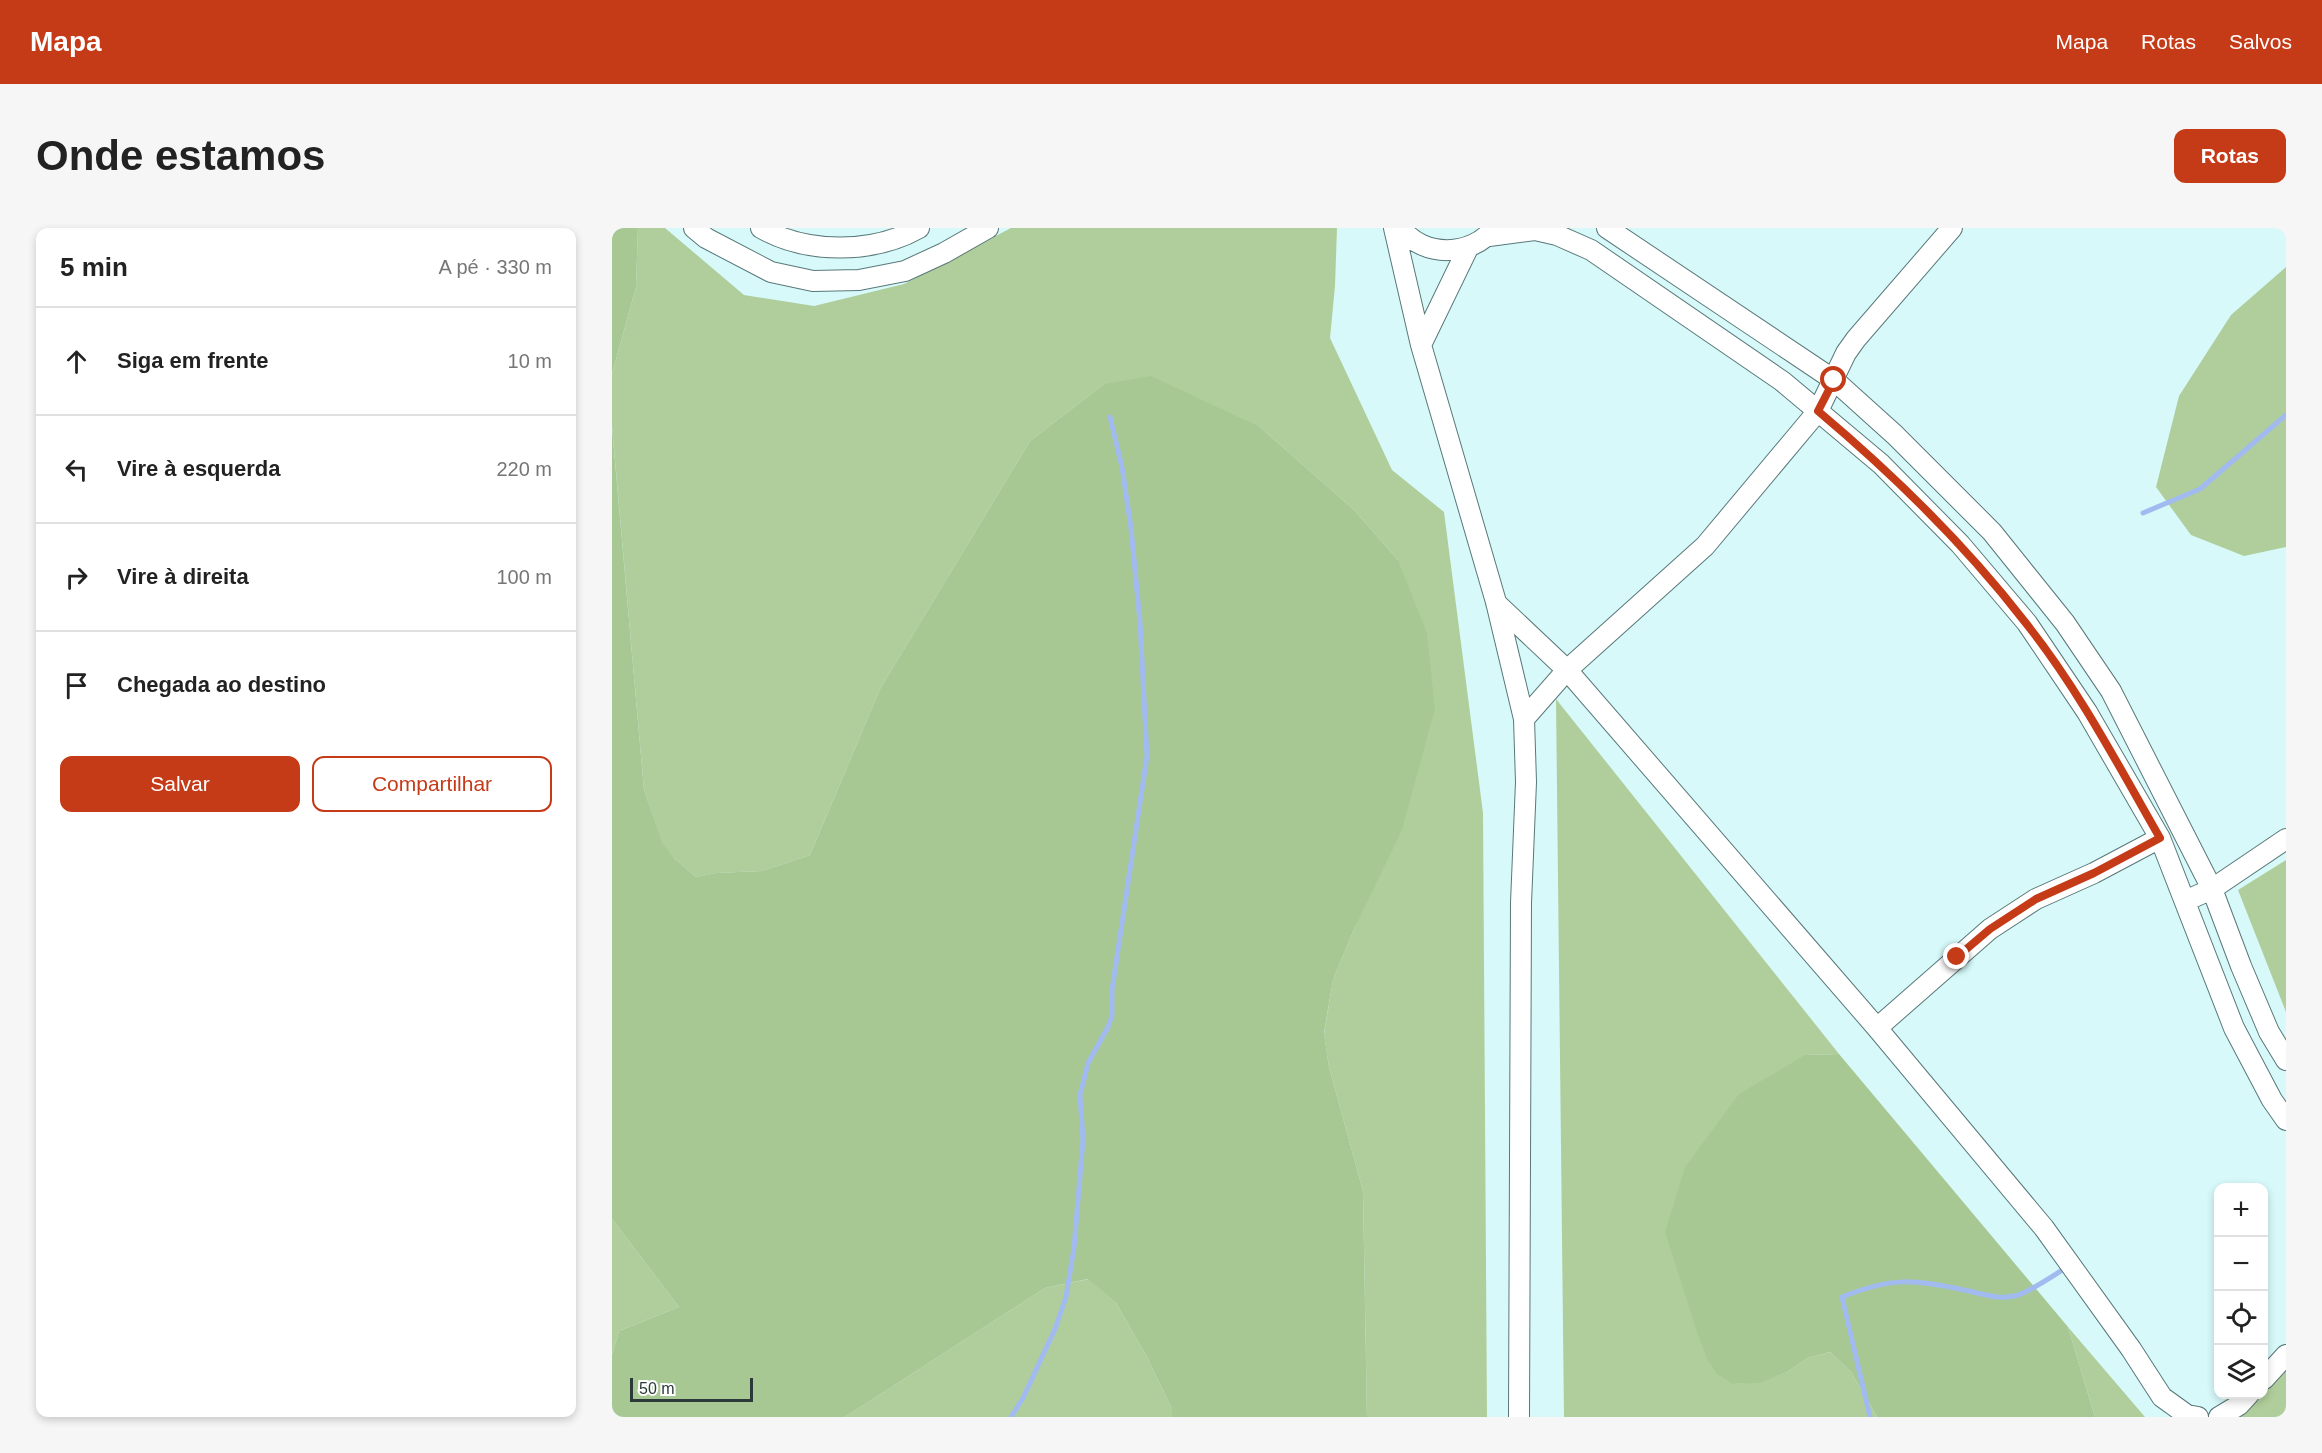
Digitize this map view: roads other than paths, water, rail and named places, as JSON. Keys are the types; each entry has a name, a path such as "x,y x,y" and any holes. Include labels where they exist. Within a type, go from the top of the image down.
{"street":[{"path":"694,228 706,238 771,272 813,281 859,280 905,271 944,253 988,228"},
{"path":"762,228 772,234 819,248 867,246 920,228"},
{"path":"1394,228 1421,345 1496,602 1524,719 1526,782 1521,903 1519,1417"},
{"path":"1401,228 1422,245 1445,251 1468,248 1492,232 1535,230 1557,235 1591,249 1782,381 1881,464 1960,544 2026,623 2087,712 2160,838 2234,1028 2272,1100 2286,1120"},
{"path":"1607,228 1834,380 1895,435 1992,532 2065,623 2111,691 2212,889 2265,1021 2286,1060"},
{"path":"1524,719 1567,670 1705,546 1818,411 1846,353 1856,339 1952,228"},
{"path":"1421,345 1468,248"},
{"path":"1496,602 1567,670 1877,1028 2044,1228 2131,1349 2162,1397 2187,1416 2198,1417"},
{"path":"1877,1028 1990,929 2036,899 2094,873 2160,838"},
{"path":"2185,901 2212,889 2286,838"},
{"path":"2268,1375 2286,1355"},
{"path":"2218,1417 2245,1399"}],"waterway":[{"path":"2143,513 2200,489 2286,415"},
{"path":"1011,1417 1023,1398 1055,1329 1066,1297 1074,1248 1083,1140 1080,1095 1088,1063 1112,1016 1112,990 1147,756 1140,622 1131,528 1122,467 1110,417"},
{"path":"1870,1417 1842,1297 1875,1286 1903,1282 1946,1286 1989,1296 2008,1297 2026,1292 2067,1267"}]}
